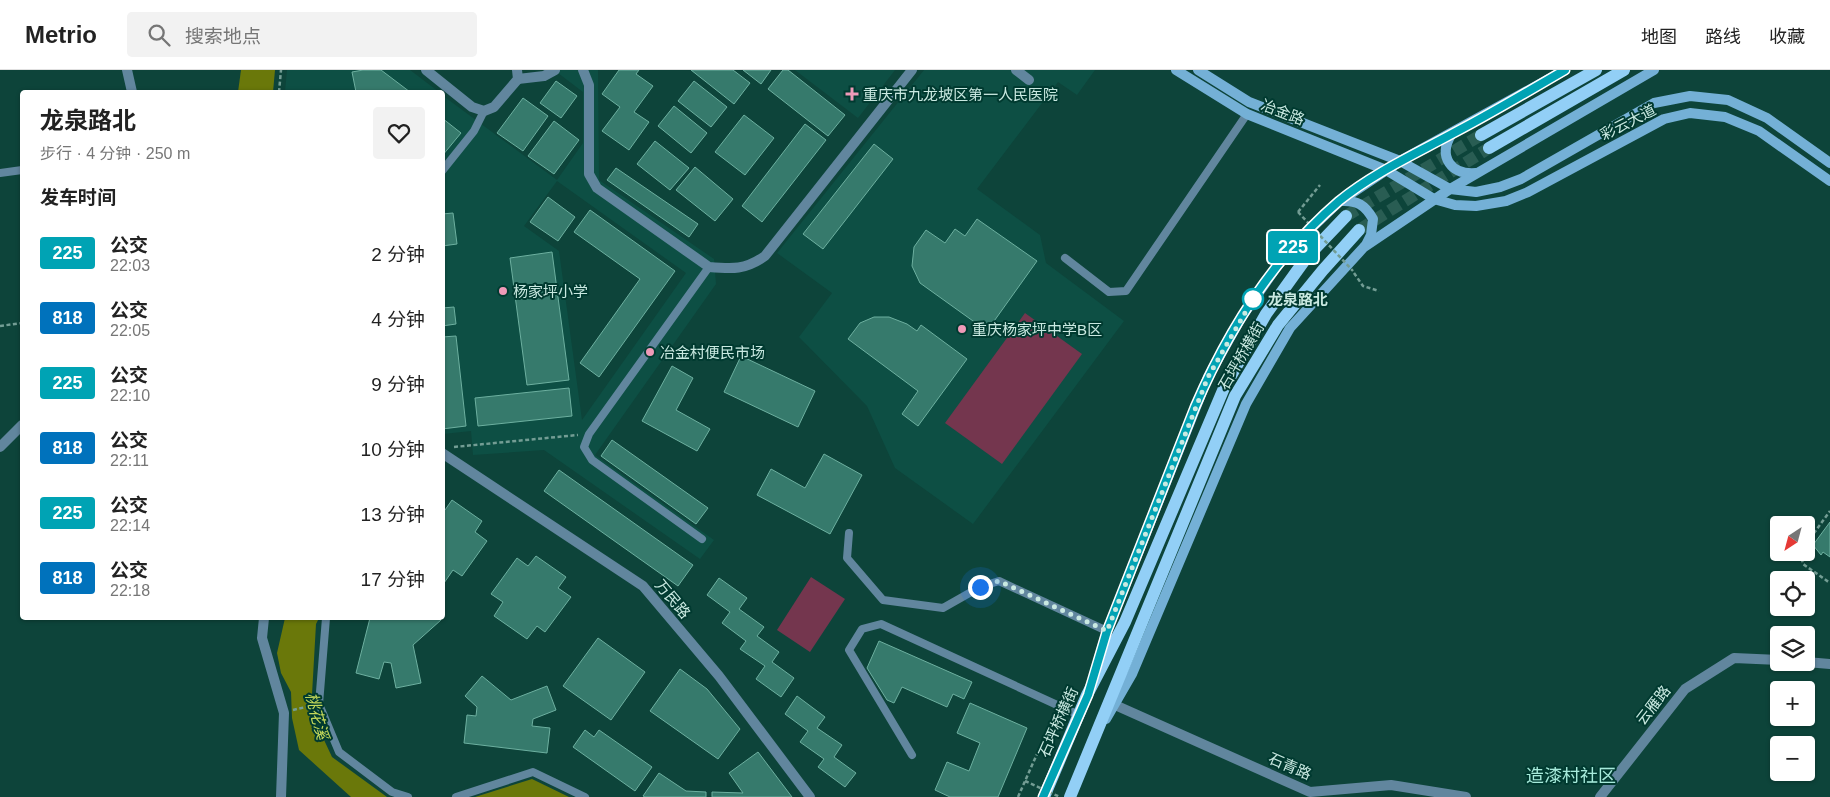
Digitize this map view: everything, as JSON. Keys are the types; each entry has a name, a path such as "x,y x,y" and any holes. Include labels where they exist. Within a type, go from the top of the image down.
{"main road":[{"path":"1481,135 1596,70"},
{"path":"1489,148 1624,70"},
{"name":"石坪桥横街","path":"1044,797 1088,695 1125,622 1224,388 1266,314 1307,256 1346,216"},
{"name":"石坪桥横街","path":"1070,797 1235,396 1278,324 1323,270 1360,230"}],"street":[{"path":"127,70 132,90"},
{"path":"426,70 472,106 484,111 494,107 518,74 544,76 555,70"},
{"path":"583,70 589,84 590,174 597,188 710,267 731,268 752,266 765,256 912,70"},
{"path":"1016,70 1029,80"},
{"name":"冶金路","path":"1176,70 1247,114 1386,170 1434,199"},
{"name":"冶金路","path":"1198,70 1249,102 1400,161 1450,188"},
{"path":"1088,695 1107,631 1212,368 1242,318 1276,268 1295,244 1340,201 1400,161 1565,70"},
{"path":"1364,247 1450,188 1654,70"},
{"name":"彩云大道","path":"1450,188 1476,192 1500,187 1521,179 1654,104 1690,96 1728,100 1767,118 1830,163"},
{"name":"彩云大道","path":"1434,199 1476,206 1506,201 1528,192 1664,119 1690,113 1725,117 1759,131 1830,181"},
{"path":"1452,134 1446,145 1445,154 1448,161 1462,172 1478,173"},
{"path":"1094,736 1115,705 1132,674 1246,404 1290,328 1364,247 1371,235 1373,218 1361,204 1351,200 1340,201"},
{"path":"0,447 20,427"},
{"name":"万民路","path":"445,455 643,586 719,676 810,797"},
{"path":"264,620 262,638 284,712 281,797"},
{"name":"云雁路","path":"1600,797 1684,689 1734,658 1770,660"},
{"path":"1815,663 1830,664"},
{"name":"石青路","path":"1115,705 1310,792 1391,785 1466,797"}],"lane":[{"path":"445,167 474,131 484,111"},
{"path":"1065,258 1109,292 1126,291 1247,114"},
{"path":"0,173 20,170"},
{"path":"702,538 592,460 584,447 589,434 710,267"},
{"path":"849,533 847,558 883,600 943,608 980,587 999,581 1107,631"},
{"path":"326,620 319,704 338,752 392,792 408,797"},
{"path":"912,755 849,650 862,629 881,624 1079,715"},
{"path":"456,797 533,772 585,797"}],"path":[{"path":"279,90 281,70"},
{"path":"1320,185 1298,212 1353,271 1363,286 1379,291"},
{"path":"0,326 20,323"},
{"path":"465,445 564,435"},
{"path":"1815,532 1830,511"},
{"path":"1802,561 1802,564 1830,583"},
{"path":"284,712 319,704"},
{"path":"1018,797 1037,754"},
{"path":"1025,781 1060,797"}],"shaded area":[{"path":"241,70 275,70 273,90 238,90"},
{"path":"287,70 410,70 436,90 285,90"},
{"path":"554,70 598,70 599,180 714,259 716,284 595,455 714,540 700,559 544,450 473,455 471,431 445,434 445,97 557,180 583,143 583,92","holes":["557,181 686,273 582,420 559,251 524,226"]},
{"name":"重庆市九龙坡区第一人民医院","path":"795,70 895,70 858,118"},
{"name":"重庆杨家坪中学B区","path":"924,70 1095,70 1077,95 1058,82 977,189 1040,235 1046,263 1124,321 973,524 895,468 867,406 799,337 832,293 777,253"},
{"path":"1025,313 1082,354 1002,464 945,423"},
{"path":"811,577 845,599 810,652 777,630"},
{"path":"285,620 318,620 316,624 311,712 332,757 387,797 351,797 299,750 292,718 291,692 281,673 277,653"},
{"path":"532,779 569,797 475,797"}],"building":[{"path":"381,70 407,90 356,90 352,72"},
{"path":"619,70 639,70 636,74 653,86 634,112 649,122 629,150 602,131 620,107 602,94"},
{"path":"691,70 733,70 750,83 734,104"},
{"path":"743,70 771,70 761,84"},
{"path":"783,70 788,70 845,115 828,136 768,89"},
{"path":"556,81 577,96 561,118 540,103"},
{"path":"694,81 727,107 711,127 678,101"},
{"path":"523,98 548,116 523,151 497,133"},
{"path":"674,106 707,133 691,153 658,126"},
{"path":"744,115 774,138 745,175 715,152"},
{"path":"445,120 461,133 445,152"},
{"path":"554,121 579,140 554,174 528,156"},
{"path":"805,124 826,140 762,222 742,206"},
{"path":"655,141 689,168 670,190 637,164"},
{"path":"874,144 893,159 823,249 803,234"},
{"path":"695,167 733,199 715,221 676,190"},
{"path":"616,168 698,224 689,237 607,180"},
{"path":"548,197 575,217 558,241 530,222"},
{"path":"590,210 675,271 599,377 580,363 640,279 574,232"},
{"path":"453,213 457,244 445,246 445,214"},
{"path":"977,219 1037,261 987,331 920,283 912,266 914,247 926,230 945,243 955,229 965,236"},
{"path":"552,252 569,380 527,385 510,258"},
{"path":"454,307 456,324 445,326 445,308"},
{"path":"874,317 889,317 907,324 917,331 921,325 967,359 918,426 902,414 918,391 848,339 860,323"},
{"path":"456,336 466,426 445,429 445,337"},
{"path":"741,356 815,391 798,427 724,392"},
{"path":"672,366 693,378 676,410 710,429 697,451 642,421"},
{"path":"569,388 572,416 478,426 475,398"},
{"path":"612,440 708,508 696,524 601,456"},
{"path":"824,454 862,475 830,534 757,495 771,469 805,488"},
{"path":"559,470 693,565 678,586 544,491"},
{"path":"452,500 482,521 475,532 487,541 462,576 453,570 445,582 445,510"},
{"path":"1830,522 1830,557 1823,552 1821,555 1815,548 1815,542"},
{"path":"536,556 566,577 558,588 571,597 545,632 537,626 527,639 494,616 503,602 491,594 517,558 528,566"},
{"path":"719,578 747,598 739,609 764,627 757,636 779,652 772,662 794,678 781,697 756,679 765,666 740,649 746,641 722,623 730,612 707,595"},
{"path":"369,620 441,620 413,645 421,683 396,688 391,663 384,662 379,679 356,673"},
{"path":"598,638 645,672 611,720 563,686"},
{"path":"879,641 972,682 964,699 953,694 947,707 902,687 894,703 887,700 867,668"},
{"path":"680,669 707,689 740,729 718,759 650,711"},
{"path":"482,676 511,700 547,686 556,710 533,719 532,726 550,728 547,753 464,743 467,715 476,716 477,707 465,696"},
{"path":"797,696 825,717 817,728 842,745 834,757 856,773 845,787 818,767 824,759 800,742 808,731 785,714"},
{"path":"970,703 1027,728 998,797 950,797 935,790 947,762 969,771 980,743 957,733"},
{"path":"585,730 594,737 599,730 652,767 635,791 573,747"},
{"path":"758,752 792,797 712,797 712,792 743,793 729,773"},
{"path":"659,773 686,791 706,792 706,797 643,796"}],"tunnel":[{"path":"1346,216 1481,135"},
{"path":"1359,230 1489,148"}],"bus line":[{"name":"225","path":"1043,797 1088,695 1107,631 1195,407 1208,377 1257,292 1295,244 1340,201 1400,161 1565,70"}],"place":[{"name":"重庆市九龙坡区第一人民医院","path":"852,94"},
{"name":"杨家坪小学","path":"503,291"},
{"name":"龙泉路北","path":"1253,299"},
{"name":"重庆杨家坪中学B区","path":"962,329"},
{"name":"冶金村便民市场","path":"650,352"}],"district":[{"name":"造漆村社区","path":"1571,776"}],"route":[{"path":"980,587 999,581 1107,631 1208,377 1253,299"}],"water label":[{"name":"桃花溪","path":"317,716"}]}
